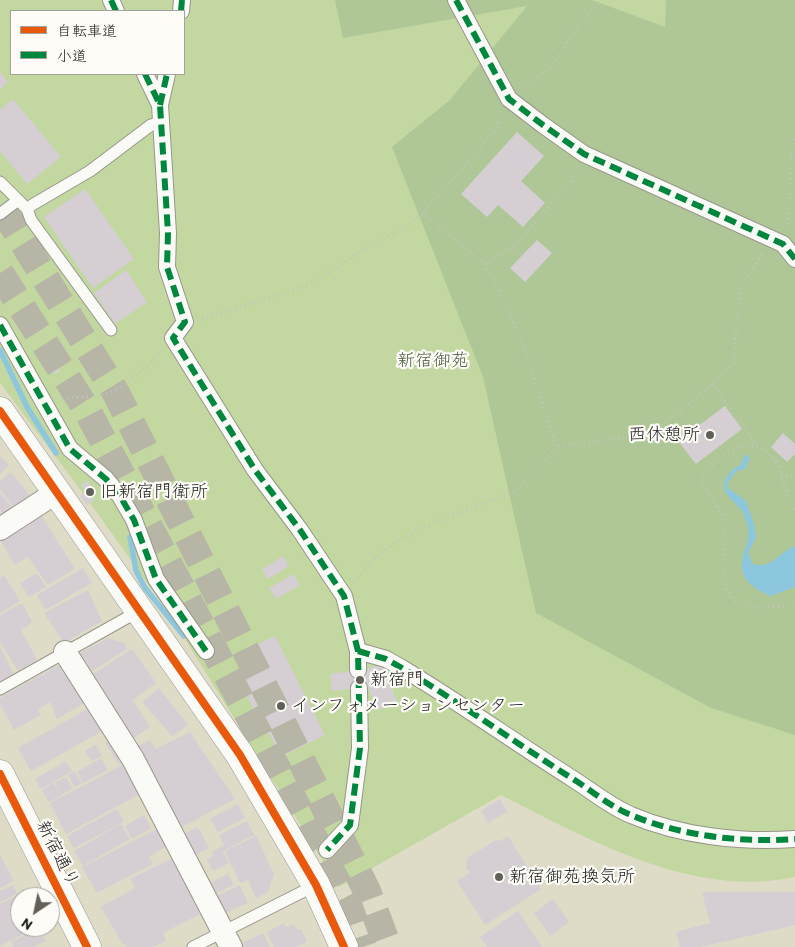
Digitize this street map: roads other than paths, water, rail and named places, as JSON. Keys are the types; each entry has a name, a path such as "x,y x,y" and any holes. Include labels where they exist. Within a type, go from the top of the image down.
{"street":[{"path":"456,0 509,98 584,154 783,244 795,259"},
{"path":"146,75 160,105"},
{"path":"167,75 160,105 168,233 167,267 185,322 174,338 255,470 300,530 344,596 358,651 358,670"},
{"path":"0,325 70,449 106,479 120,496 134,520 156,579 206,651"},
{"path":"0,411 240,755 319,891 344,947"},
{"path":"0,529 57,492"},
{"path":"358,651 386,660 423,680 506,737 630,815 665,826 722,837 761,842 795,839"},
{"path":"65,652 133,759 227,940"},
{"path":"327,850 350,824 360,748 358,688"},
{"name":"新宿通り","path":"1,780 87,947"},
{"path":"319,891 363,947"}],"lane":[{"path":"27,209 90,170 151,125 161,122"},
{"path":"0,182 27,209 32,220 111,330"},
{"path":"0,214 17,201"},
{"path":"0,689 139,611"},
{"path":"193,947 227,940 319,891"}],"water":[{"path":"745,454 750,458 745,469 736,471 727,484 728,488 746,501 754,524 756,538 748,552 752,563 764,565 770,563 795,546 795,587 771,596 758,590 744,576 742,564 748,537 747,525 742,511 725,491 724,486 728,475 740,466"}],"waterway":[{"path":"0,350 27,407 56,453"},
{"path":"130,537 136,571 145,588 184,636"}],"tunnel":[{"path":"0,209 12,224 116,393 367,891 388,947"},
{"path":"0,273 87,410 347,901 363,947"}],"place":[{"name":"西休憩所","path":"710,435"},
{"name":"旧新宿門衛所","path":"90,492"},
{"name":"新宿門","path":"360,680"},
{"name":"インフォメーションセンター","path":"281,706"},
{"name":"新宿御苑換気所","path":"499,877"}],"park label":[{"name":"新宿御苑","path":"433,361"}]}
